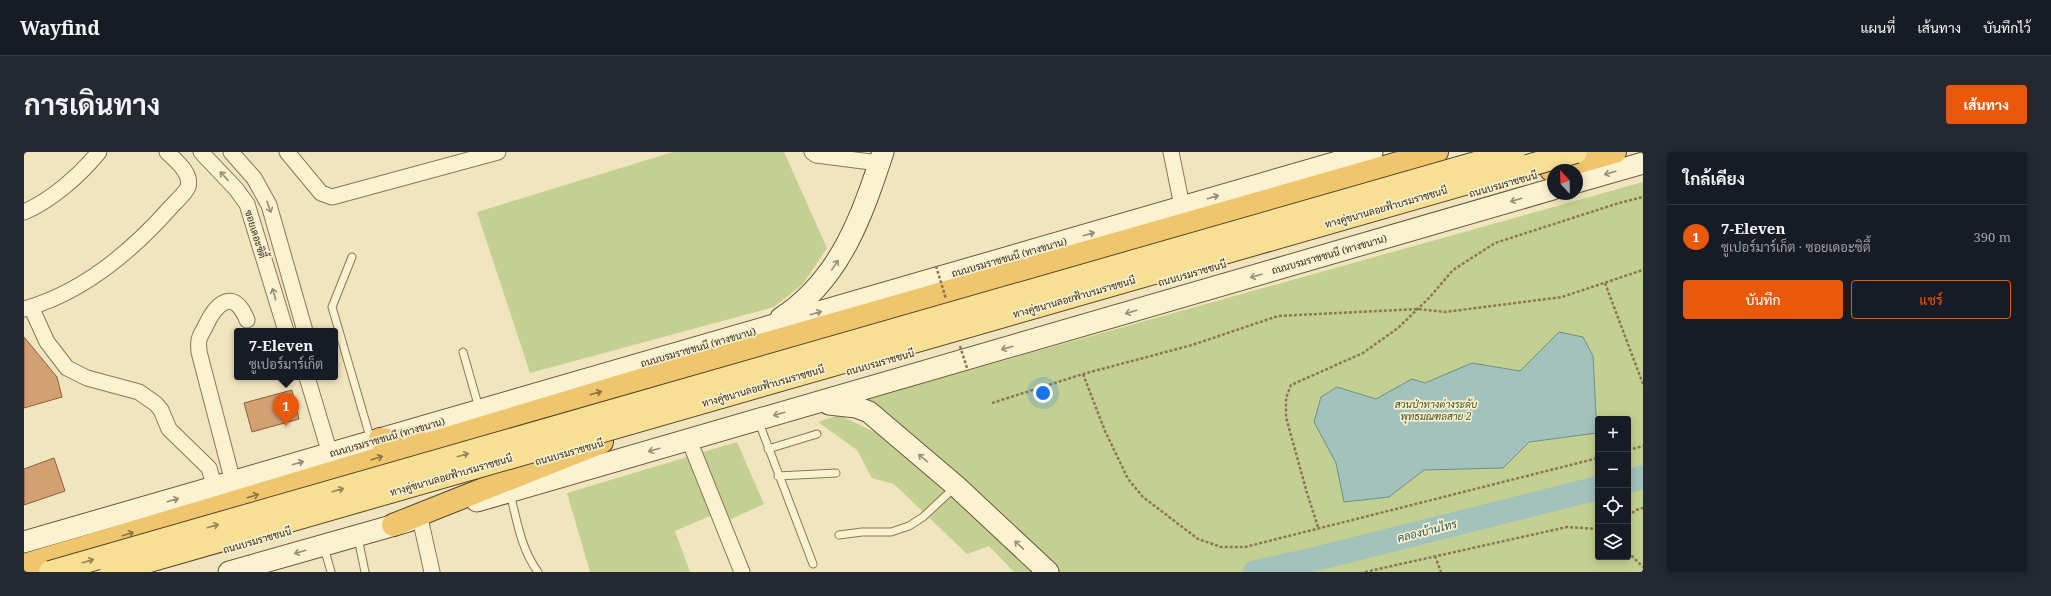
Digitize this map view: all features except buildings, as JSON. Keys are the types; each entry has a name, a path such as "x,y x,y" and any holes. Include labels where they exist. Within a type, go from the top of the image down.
{"highway":[{"path":"24,565 575,399 1437,152"},
{"name":"ถนนบรมราชชนนี","path":"145,572 1615,152"},
{"path":"374,434 396,441 471,425 546,402 575,399"},
{"path":"393,525 602,442"}],"main road":[{"name":"ถนนบรมราชชนนี (ทางขนาน)","path":"24,542 330,454 374,434 480,410 765,328 1182,206 1333,157 1372,152"},
{"name":"ทางคู่ขนานลอยฟ้าบรมราชชนนี","path":"50,572 1514,152"},
{"name":"ทางคู่ขนานลอยฟ้าบรมราชชนนี","path":"111,572 1576,152"},
{"path":"765,328 806,300 832,269 844,251 856,227 881,157"},
{"path":"1583,180 1643,163"},
{"name":"ถนนบรมราชชนนี (ทางขนาน)","path":"229,572 816,404 1547,191"},
{"path":"816,404 856,407 868,412 956,486 1048,572"},
{"path":"24,550 109,518"}],"street":[{"path":"24,212 69,183 99,152"},
{"path":"167,152 185,171 188,179 188,188 154,226 116,260 88,280 27,308 47,342 67,368 87,378 139,392 156,404 161,410 169,429 209,468 224,485"},
{"name":"ซอยเดอะซิตี้","path":"201,152 247,204 283,324"},
{"name":"ซอยเดอะซิตี้","path":"231,152 254,178 269,205 304,328"},
{"path":"287,152 321,193 332,196 498,152"},
{"path":"812,152 816,155 881,157"},
{"path":"1171,152 1182,206"},
{"path":"224,485 199,352 199,339 212,312 220,304 228,301 237,304 241,307 248,320"},
{"path":"283,324 299,311"},
{"path":"308,380 330,454"},
{"path":"689,440 742,572"},
{"path":"420,518 432,572"}],"lane":[{"path":"352,257 332,307 374,434"},
{"path":"463,352 480,410"},
{"path":"758,420 778,476 813,564"},
{"path":"768,449 817,434"},
{"path":"778,476 836,473"},
{"path":"839,535 862,532 891,532 909,526 923,517 956,486"},
{"path":"510,491 523,547 530,561 538,572"},
{"path":"358,535 365,572"},
{"path":"323,545 331,572"}],"path":[{"path":"1318,527 1286,416 1286,398 1291,385 1363,353 1398,328 1418,309 1453,270 1494,243 1619,202 1643,197"},
{"path":"992,403 1083,374 1192,344 1278,316 1418,309 1445,312 1562,297 1643,270"},
{"path":"1604,283 1643,384"},
{"path":"1083,374 1105,432 1128,479 1143,496 1198,539 1221,547 1246,547 1318,527 1595,459"},
{"path":"1631,449 1643,446"},
{"path":"1631,514 1636,510 1643,508"},
{"path":"1365,572 1567,527 1595,529"},
{"path":"1631,555 1643,567"},
{"path":"1436,556 1441,572"}],"green space":[{"path":"673,152 784,152 827,248 803,284 774,307 530,373 477,212"},
{"name":"สวนป่าทางต่างระดับ พุทธมณฑลสาย 2","path":"1643,182 1643,572 1055,572 866,399"},
{"path":"839,415 885,437 1036,572 1014,572 989,546 967,554 894,484 872,478 857,450 818,422"},
{"path":"737,442 764,504 729,520 724,510 675,531 690,572 590,572 567,493"}],"water":[{"path":"1559,332 1583,337 1593,356 1596,416 1595,433 1529,442 1503,468 1424,470 1389,497 1344,502 1336,463 1314,422 1321,397 1337,387 1376,399 1412,379 1425,383 1472,363 1520,371"}],"waterway":[{"name":"คลองบ้านไทร","path":"1631,480 1643,477"},
{"name":"คลองบ้านไทร","path":"1255,572 1311,560 1595,489"}],"place":[{"name":"7-Eleven","path":"286,426"}]}
